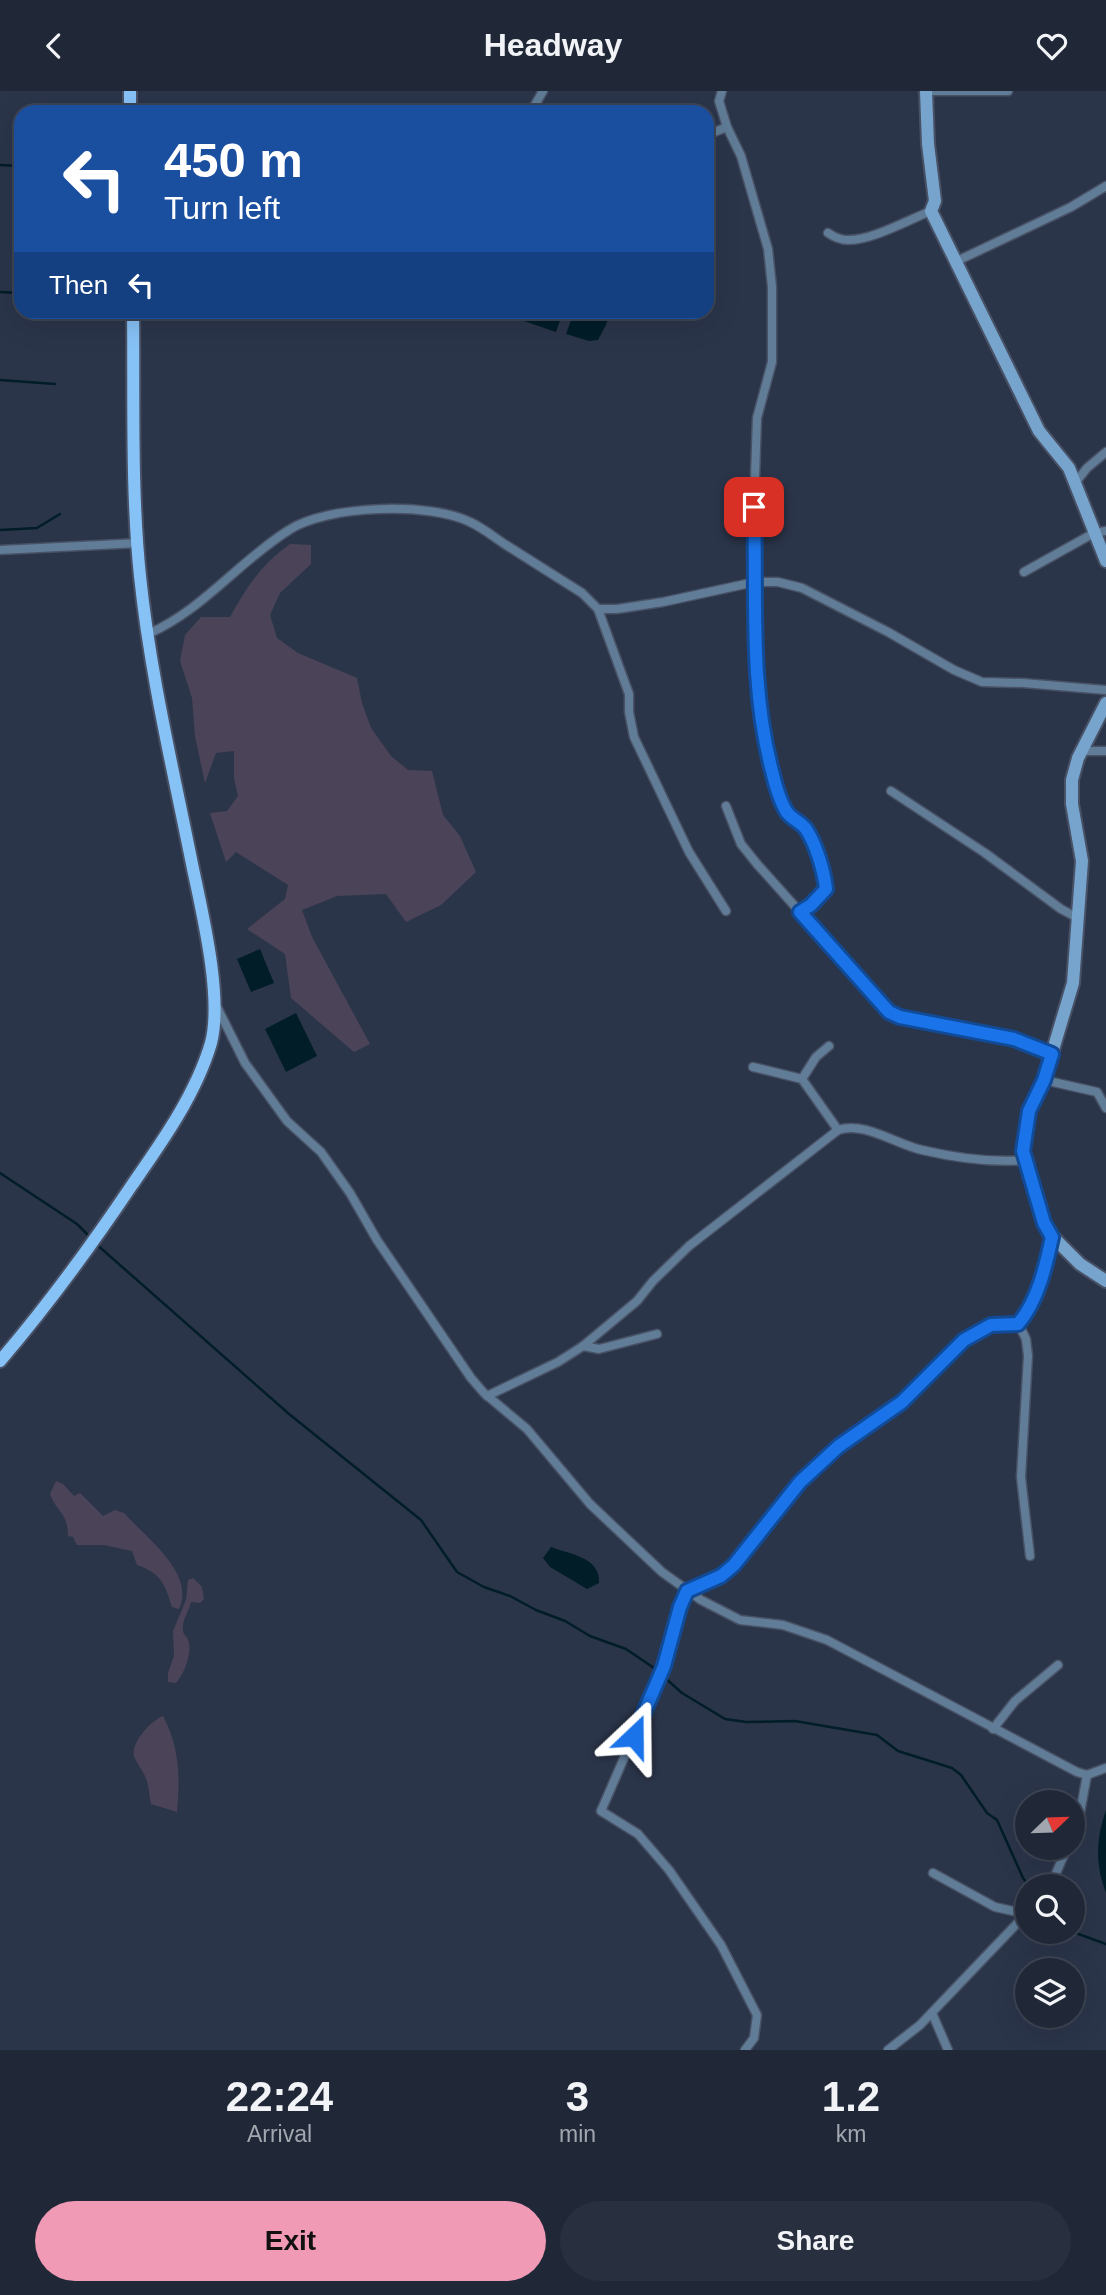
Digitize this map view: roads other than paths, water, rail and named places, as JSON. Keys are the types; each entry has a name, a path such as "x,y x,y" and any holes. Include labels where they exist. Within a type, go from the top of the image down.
{"main road":[{"path":"0,1361 74,1268 166,1132 191,1090 211,1041 214,1003 208,941 162,715 140,575 133,319"}],"street":[{"path":"722,91 719,101 727,127 741,156 768,249 772,287 772,362 757,418 754,507 756,683 760,720 772,771 787,814 805,827 825,879 826,889 800,912"},
{"path":"828,233 839,239 850,240 883,231 931,211 935,201 928,144 926,91 1008,91"},
{"path":"714,132 727,127"},
{"path":"957,261 1071,207 1106,186"},
{"path":"931,211 1039,431 1069,468 1100,532 1106,561"},
{"path":"1076,483 1087,468 1106,452"},
{"path":"148,634 170,625 196,606 290,529 343,511 401,510 442,513 470,522 583,593 597,609 629,694 634,737 689,852 726,911"},
{"path":"1024,572 1100,532"},
{"path":"0,550 138,544"},
{"path":"597,609 617,609 663,602 755,582 778,582 802,588 888,632 954,670 982,682 1106,690"},
{"path":"1106,703 1081,751 1072,780 1072,804 1082,861 1073,983 1044,1080 1029,1111 1023,1151 1044,1223 1052,1237 1080,1263 1106,1281"},
{"path":"1081,751 1106,751"},
{"path":"891,791 1076,917"},
{"path":"726,806 741,844 889,1012 900,1017 1014,1039 1052,1054"},
{"path":"214,1003 245,1063 287,1121 321,1152 351,1193 377,1240 471,1378 487,1396 527,1429 590,1504 662,1572 687,1591 740,1620 783,1625 827,1640 1077,1772 1087,1775 1106,1768"},
{"path":"802,1079 816,1057 829,1046"},
{"path":"753,1067 802,1079 838,1130"},
{"path":"1044,1080 1097,1093 1106,1108"},
{"path":"487,1396 558,1362 583,1346 638,1301 653,1281 689,1246 838,1130 846,1127 861,1129 919,1150 974,1160 1026,1160"},
{"path":"1018,1324 1032,1301 1046,1264 1052,1237"},
{"path":"1018,1324 1026,1339 1028,1356 1021,1477 1030,1556"},
{"path":"745,2050 754,2038 757,2015 721,1945 669,1870 638,1835 601,1811 664,1666 687,1591 721,1576 734,1565 800,1482 839,1446 902,1402 964,1340 991,1325 1018,1324"},
{"path":"583,1346 599,1349 657,1334"},
{"path":"993,1729 1015,1702 1058,1665"},
{"path":"1084,1790 1087,1775"},
{"path":"933,1873 995,1907 1015,1911"},
{"path":"888,2050 932,2013 1015,1927"},
{"path":"932,2013 948,2050"}],"water":[{"path":"518,319 561,319 556,332"},
{"path":"571,319 608,319 598,340 589,341 566,334"},
{"path":"260,949 274,983 251,992 237,959"},
{"path":"296,1013 317,1056 286,1072 265,1029"},
{"path":"551,1547 589,1562 595,1567 599,1583 587,1589 550,1567 543,1558"},
{"path":"1106,1810 1106,1893 1098,1852"}],"waterway":[{"path":"0,165 14,166"},
{"path":"0,292 14,293"},
{"path":"0,380 55,384"},
{"path":"0,530 37,528 60,514"},
{"path":"0,1173 77,1224 91,1238"},
{"path":"95,1243 289,1414 421,1520 457,1572 484,1587 565,1621 590,1636 626,1649 654,1668 682,1693 725,1719 746,1722 795,1721 877,1735 898,1751 952,1768 961,1775 987,1813 997,1820 1021,1874"},
{"path":"1085,1936 1106,1944"}]}
